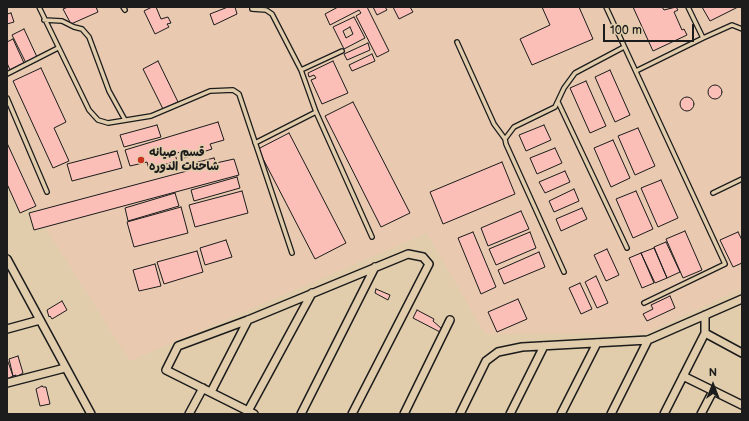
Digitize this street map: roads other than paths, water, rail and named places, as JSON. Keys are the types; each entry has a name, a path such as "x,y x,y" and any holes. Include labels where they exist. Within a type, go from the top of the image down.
{"street":[{"path":"312,293 251,412 166,370 178,346 248,320 312,293 375,267 408,254 423,257 429,264 352,414"},
{"path":"7,259 10,270 40,320 65,368 92,414"},
{"path":"301,414 375,267"},
{"path":"460,414 490,357 509,349 648,340 742,299"},
{"path":"664,414 705,333 705,315"},
{"path":"7,329 40,320"},
{"path":"211,392 248,320"},
{"path":"404,414 450,320"},
{"path":"705,333 742,352"},
{"path":"611,414 648,340"},
{"path":"561,414 597,343"},
{"path":"510,414 544,346"},
{"path":"7,384 65,368"},
{"path":"684,376 742,405"},
{"path":"190,414 203,388"},
{"path":"701,414 713,391"}],"lane":[{"path":"39,7 88,110 98,120 108,123 151,116 210,91 233,90 239,94 292,253"},
{"path":"252,7 252,9 266,10 272,14 301,70 316,112 372,237"},
{"path":"606,7 725,264 644,303"},
{"path":"688,7 703,38"},
{"path":"44,20 62,22 82,29 88,37 109,91 125,120"},
{"path":"636,71 732,25 742,29"},
{"path":"457,42 494,124 505,139 564,272"},
{"path":"505,139 514,127 555,107 564,88 575,73 624,47"},
{"path":"7,74 58,48"},
{"path":"301,70 342,51"},
{"path":"7,98 46,192"},
{"path":"558,102 627,248"},
{"path":"255,143 316,112"},
{"path":"713,193 742,179"}],"place":[{"name":"قسم صيانه شاحنات الدوره","path":"141,160"}]}
